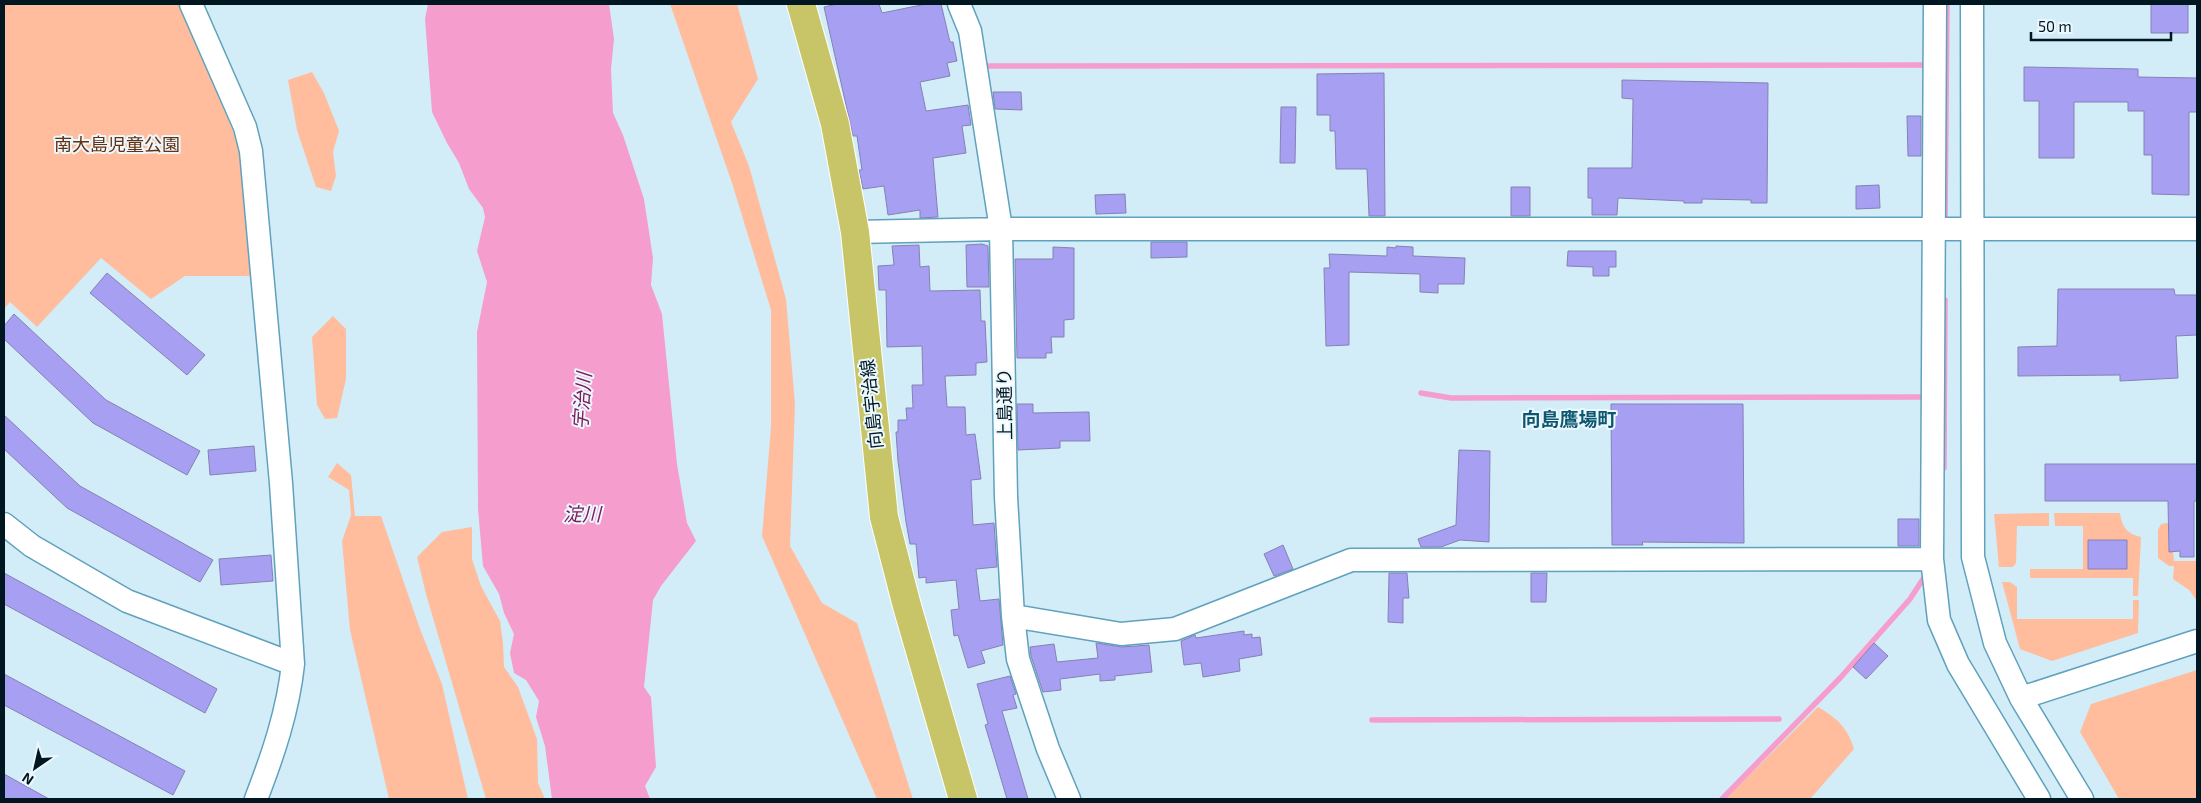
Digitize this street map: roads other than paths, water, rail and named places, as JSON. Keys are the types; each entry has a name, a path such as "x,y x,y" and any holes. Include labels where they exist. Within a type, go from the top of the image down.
{"main road":[{"name":"向島宇治線","path":"801,4 835,124 856,232 884,517 907,606 964,799"}],"street":[{"path":"191,4 244,127 251,151 281,483 293,664 290,687 276,747 256,799"},
{"name":"上島通り","path":"959,4 970,31 1001,229 1006,497 1013,616 1018,659 1048,749 1069,799"},
{"path":"1935,4 1934,65 1942,229 1933,397 1932,559 1939,620 1958,664 2039,799"},
{"path":"1972,4 1974,229 1973,557 1995,643 2021,698 2082,799"},
{"path":"856,232 1001,229 2197,229"},
{"path":"4,524 32,546 127,601 293,664"},
{"path":"1013,616 1121,634 1176,629 1351,560 1932,559"},
{"path":"2021,698 2197,641"}],"water":[{"name":"淀川","path":"428,4 609,4 614,39 611,69 613,113 623,135 644,199 653,258 651,285 662,314 677,464 687,523 696,541 661,586 653,600 644,687 651,697 656,767 645,786 650,799 552,799 545,746 536,717 539,701 526,680 514,673 510,653 514,634 504,613 499,594 483,566 478,509 477,332 487,282 477,251 485,217 483,208 469,189 459,163 432,112 425,19"}],"waterway":[{"path":"1945,223 1947,4"},
{"path":"981,66 1929,65"},
{"path":"1944,468 1945,300"},
{"path":"1421,393 1451,398 1929,397"},
{"path":"1722,799 1841,677 1910,599 1925,576"},
{"path":"1372,720 1779,719"}],"district":[{"name":"向島鷹場町","path":"1569,419"}],"park label":[{"name":"南大島児童公園","path":"117,145"}],"water label":[{"name":"宇治川","path":"582,401"}]}
